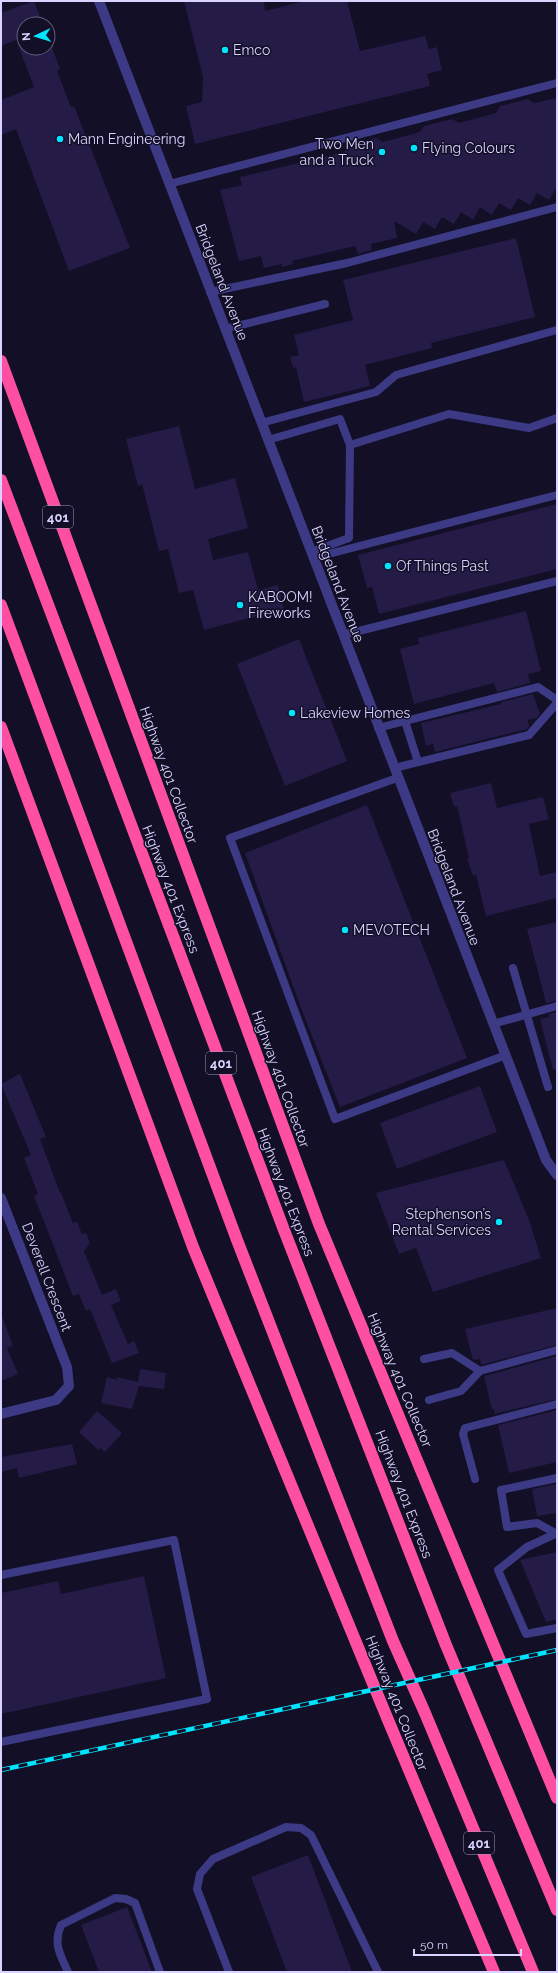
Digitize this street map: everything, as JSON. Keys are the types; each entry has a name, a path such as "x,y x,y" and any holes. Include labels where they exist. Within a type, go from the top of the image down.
{"highway":[{"name":"Highway 401 Collector","path":"1,361 319,1224 557,1798"},
{"name":"Highway 401 Express","path":"1,480 284,1230 446,1645 557,1910"},
{"name":"401","path":"1,605 237,1240 392,1641 425,1713 533,1972"},
{"name":"Highway 401 Collector","path":"1,726 193,1247 388,1720 494,1972"}],"street":[{"name":"Bridgeland Avenue","path":"99,1 397,778 546,1160 557,1175"},
{"name":"Deverell Crescent","path":"1,1198 67,1367 69,1386 56,1400 1,1414"}],"lane":[{"path":"169,184 557,83"},
{"path":"210,292 347,263 557,206"},
{"path":"225,329 325,304"},
{"path":"261,423 376,392 396,375 557,330"},
{"path":"350,445 449,414 529,428 557,418"},
{"path":"268,440 340,419 350,445 349,538 312,555"},
{"path":"312,555 557,495"},
{"path":"343,635 557,581"},
{"path":"378,728 538,687 557,702 530,735 394,768"},
{"path":"405,721 418,762"},
{"path":"397,778 230,838 335,1119 506,1055"},
{"path":"513,968 548,1087"},
{"path":"493,1024 557,1006"},
{"path":"429,1400 461,1391 480,1371 557,1350"},
{"path":"424,1359 452,1353 480,1371"},
{"path":"476,1479 463,1434 465,1428 557,1404"},
{"path":"556,1534 537,1523 507,1527 501,1490 557,1478"},
{"path":"556,1534 527,1547 498,1570 526,1634 557,1628"},
{"path":"1,1575 174,1540 207,1699 1,1742"},
{"path":"229,1972 197,1889 200,1874 213,1859 286,1827 301,1828 311,1835 378,1972"},
{"path":"68,1972 57,1944 56,1936 61,1924 115,1898 126,1899 135,1903 160,1972"}],"building":[{"path":"34,1 40,16 16,16 16,40 1,46 1,13"},
{"path":"184,1 264,1 265,11 305,1 347,1 360,51 425,36 429,49 437,47 442,70 427,74 430,86 195,144 186,106 202,102 203,77"},
{"path":"22,56 55,56 60,69 57,71 71,107 74,106 130,248 69,271 16,129 1,135 1,100 34,87"},
{"path":"557,98 557,187 549,200 537,193 530,205 518,198 511,210 499,203 492,215 480,207 473,220 461,212 454,224 442,217 435,229 423,222 416,234 394,221 397,238 371,244 372,250 358,254 355,246 292,261 293,264 282,267 282,264 264,268 261,256 239,261 220,190 242,185 240,177 344,152 348,145 376,138 383,142 420,132 424,126 452,119 459,123 496,113 500,106 528,99 534,103"},
{"path":"516,238 535,317 431,343 432,348 365,365 370,386 304,402 296,367 293,368 290,357 299,355 294,335 353,320 343,280"},
{"path":"179,426 195,489 235,478 248,528 208,539 213,560 248,552 258,590 278,585 284,609 204,630 193,590 179,593 168,549 159,551 142,484 138,486 126,439"},
{"path":"557,504 557,569 379,614 372,587 367,588 358,555"},
{"path":"526,611 541,671 528,674 530,683 497,692 494,683 414,704 400,649 419,644 418,638"},
{"name":"Lakeview Homes","path":"299,639 347,761 285,786 237,664"},
{"path":"533,694 540,714 537,718 528,720 529,727 527,729 435,752 433,744 426,746 421,723 501,704 501,702"},
{"path":"491,783 497,808 543,797 549,819 529,824 540,876 557,872 557,898 486,916 476,875 473,876 467,859 469,858 457,806 454,807 450,793"},
{"name":"MEVOTECH","path":"367,805 467,1058 340,1107 301,1008 245,853"},
{"path":"557,922 557,1001 546,1003 527,929"},
{"path":"557,1012 557,1069 553,1070 540,1019 549,1017 548,1014"},
{"path":"20,1074 46,1137 40,1139 60,1193 73,1223 77,1222 82,1234 86,1233 90,1243 84,1251 102,1295 116,1289 121,1301 111,1305 128,1344 134,1341 139,1353 112,1363 90,1309 86,1311 79,1294 73,1296 34,1196 38,1194 24,1158 31,1155 1,1084"},
{"path":"480,1086 497,1132 397,1169 380,1123"},
{"path":"504,1160 529,1220 541,1258 433,1292 416,1248 399,1254 376,1193"},
{"path":"557,1308 557,1345 481,1365 480,1359 473,1360 465,1329"},
{"path":"2,1316 13,1346 7,1348 18,1374 1,1381"},
{"path":"557,1356 557,1399 495,1414 494,1409 492,1410 484,1376"},
{"path":"140,1369 166,1373 164,1389 139,1386 132,1409 101,1403 107,1377 117,1380 116,1377 138,1382"},
{"path":"557,1410 557,1462 509,1473 498,1425"},
{"path":"97,1411 122,1433 105,1452 100,1448 98,1450 79,1432"},
{"path":"72,1444 77,1464 19,1478 17,1468 1,1472 1,1457"},
{"path":"557,1484 557,1513 537,1516 532,1489"},
{"path":"557,1552 557,1619 546,1622 520,1560"},
{"path":"144,1576 166,1678 1,1714 1,1593 58,1581 61,1594"},
{"path":"308,1855 352,1972 287,1972 251,1877"},
{"path":"127,1907 152,1972 99,1972 81,1925"}],"railway":[{"path":"1,1770 557,1650"}],"place":[{"name":"Emco","path":"225,50"},
{"name":"Mann Engineering","path":"60,139"},
{"name":"Flying Colours","path":"414,148"},
{"name":"Two Men and a Truck","path":"382,152"},
{"name":"Of Things Past","path":"388,566"},
{"name":"KABOOM! Fireworks","path":"240,605"},
{"name":"Lakeview Homes","path":"292,713"},
{"name":"MEVOTECH","path":"345,930"},
{"name":"Stephenson’s Rental Services","path":"499,1222"}]}
